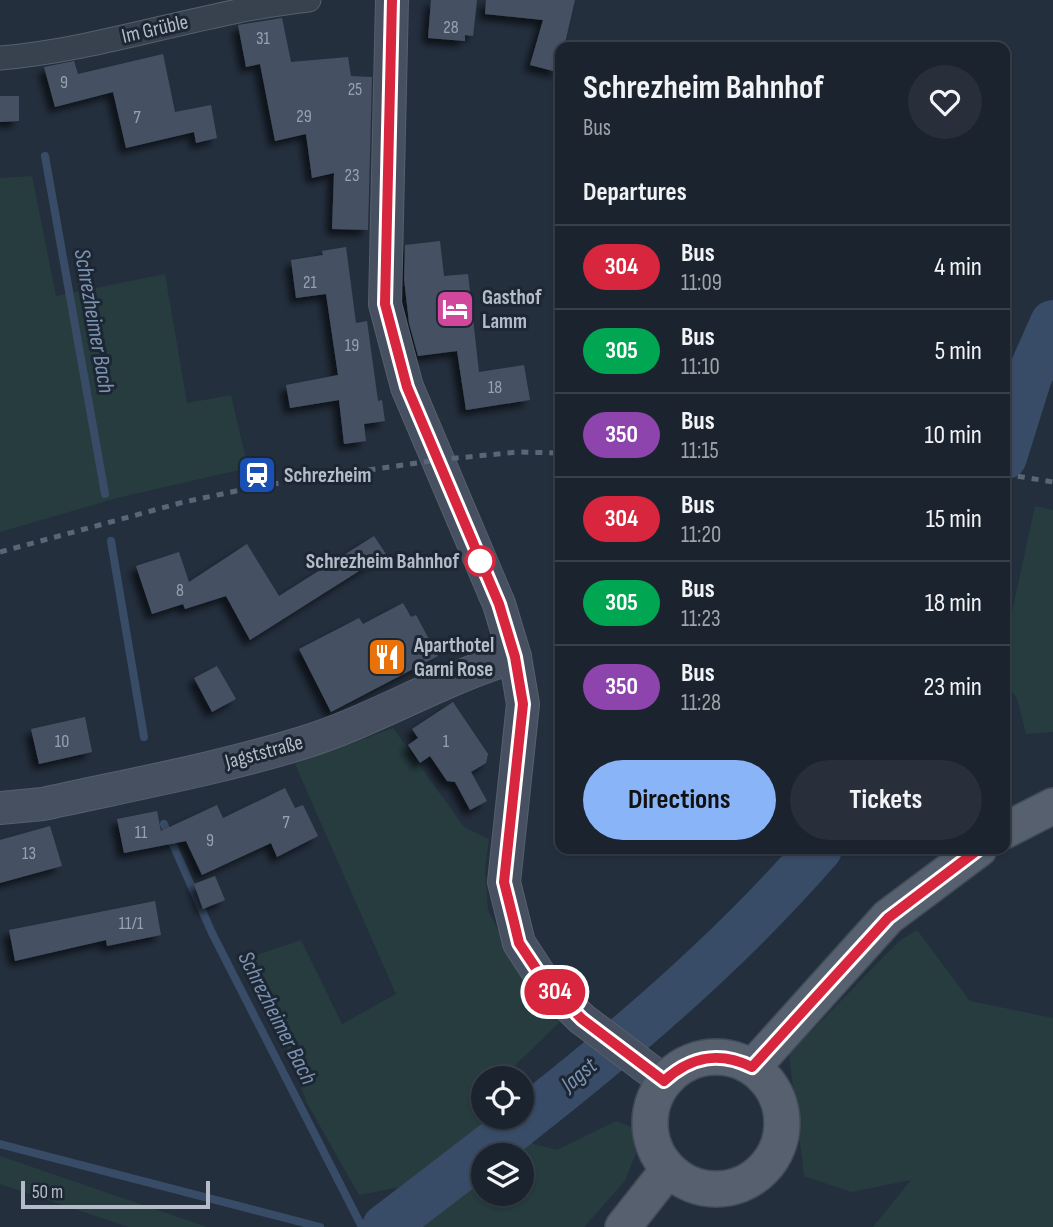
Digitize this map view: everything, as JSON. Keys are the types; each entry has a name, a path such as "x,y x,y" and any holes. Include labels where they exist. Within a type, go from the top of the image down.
{"main road":[{"path":"392,0 385,304 407,387 499,604 515,657 523,704 504,882 519,943 545,982 582,1019 651,1071 679,1068 696,1059 715,1056 735,1059 752,1067 769,1083 780,1103 783,1125 778,1147 767,1167 750,1181 730,1189 708,1190 686,1184 668,1170 657,1155 650,1136 649,1117 654,1098 651,1071"},
{"name":"Jagststraße","path":"0,808 43,804 303,743 374,717 484,666 515,657"},
{"path":"1010,828 1053,806"},
{"path":"752,1067 888,918 972,854"},
{"path":"623,1227 668,1170"}],"street":[{"name":"Im Grüble","path":"0,58 54,53 252,6 309,0"}],"green space":[{"path":"32,176 56,296 165,274 187,403 231,395 248,468 117,498 0,532 0,178"},
{"path":"1035,506 1053,510 1053,732 1026,734 1017,698 1010,689 1010,621"},
{"path":"393,728 464,827 489,839 485,869 488,910 519,973 560,1022 514,1066 471,1066 471,1129 486,1129 411,1185 359,1195 307,1103 254,956 301,940 342,1024 396,994 295,764"},
{"path":"917,930 970,1001 1053,1018 1053,1227 873,1227 911,1180 851,1192 804,1176 789,1054 899,941"},
{"path":"616,1121 644,1132 625,1181 584,1227 411,1227 411,1222 471,1183 471,1206 534,1206 534,1144 557,1150"},
{"path":"0,1156 207,1227 129,1227 0,1184"}],"building":[{"path":"431,0 477,0 473,36 465,35 465,41 428,38"},
{"path":"486,0 575,0 565,42 555,42 555,71 530,65 543,20 485,14"},
{"path":"282,18 291,62 348,57 351,76 372,77 368,230 332,229 334,173 312,178 306,134 275,141 260,64 246,67 238,25"},
{"path":"163,54 175,112 211,105 217,138 196,143 194,132 126,148 113,92 55,107 44,67 74,61 78,74"},
{"path":"0,96 19,96 19,121 0,122"},
{"path":"440,241 444,276 468,274 479,372 524,365 530,400 466,410 457,351 418,356 409,323 404,279 405,245"},
{"path":"346,247 356,323 367,321 378,401 382,400 385,421 364,424 366,441 344,444 339,400 290,408 286,385 338,375 326,294 296,298 291,260 323,255 322,251"},
{"path":"374,536 386,554 250,640 226,596 185,609 183,604 152,614 136,566 179,552 189,582 247,544 279,596"},
{"name":"Aparthotel Garni Rose","path":"403,603 411,617 416,615 438,656 331,712 299,649 359,618 363,624"},
{"path":"217,666 236,699 212,712 194,678"},
{"path":"453,702 488,754 486,763 471,772 487,801 470,810 455,782 447,781 430,756 420,763 408,745 418,738 412,729"},
{"path":"85,717 92,752 39,764 31,729"},
{"path":"285,788 295,808 303,805 318,836 277,857 271,843 202,875 186,841 124,853 117,819 157,811 161,831 217,805 223,818"},
{"path":"50,826 62,866 0,883 0,840"},
{"path":"215,876 225,900 203,909 194,884"},
{"path":"155,901 161,935 107,946 106,940 15,961 9,930"}],"waterway":[{"name":"Schrezheimer Bach","path":"45,156 105,494"},
{"name":"Jagst","path":"1010,438 1029,377 1053,323"},
{"name":"Schrezheimer Bach","path":"111,541 144,737"},
{"name":"Schrezheimer Bach","path":"164,824 212,933 362,1227"},
{"name":"Jagst","path":"385,1227 612,1049 719,953 814,854"},
{"path":"0,1144 320,1227"}],"railway":[{"path":"0,552 184,502 260,486 437,460 518,452 555,453"},
{"path":"1010,475 1053,482"}],"bus line":[{"name":"304","path":"392,0 385,304 407,387 499,604 515,657 523,704 504,882 519,943 545,982 582,1019 664,1081 679,1068 696,1059 715,1056 735,1059 752,1067 888,918 972,854"}],"place":[{"name":"Gasthof Lamm","path":"455,309"},
{"name":"Schrezheim","path":"257,475"},
{"name":"Schrezheim Bahnhof","path":"480,561"},
{"name":"Aparthotel Garni Rose","path":"387,657"}]}
